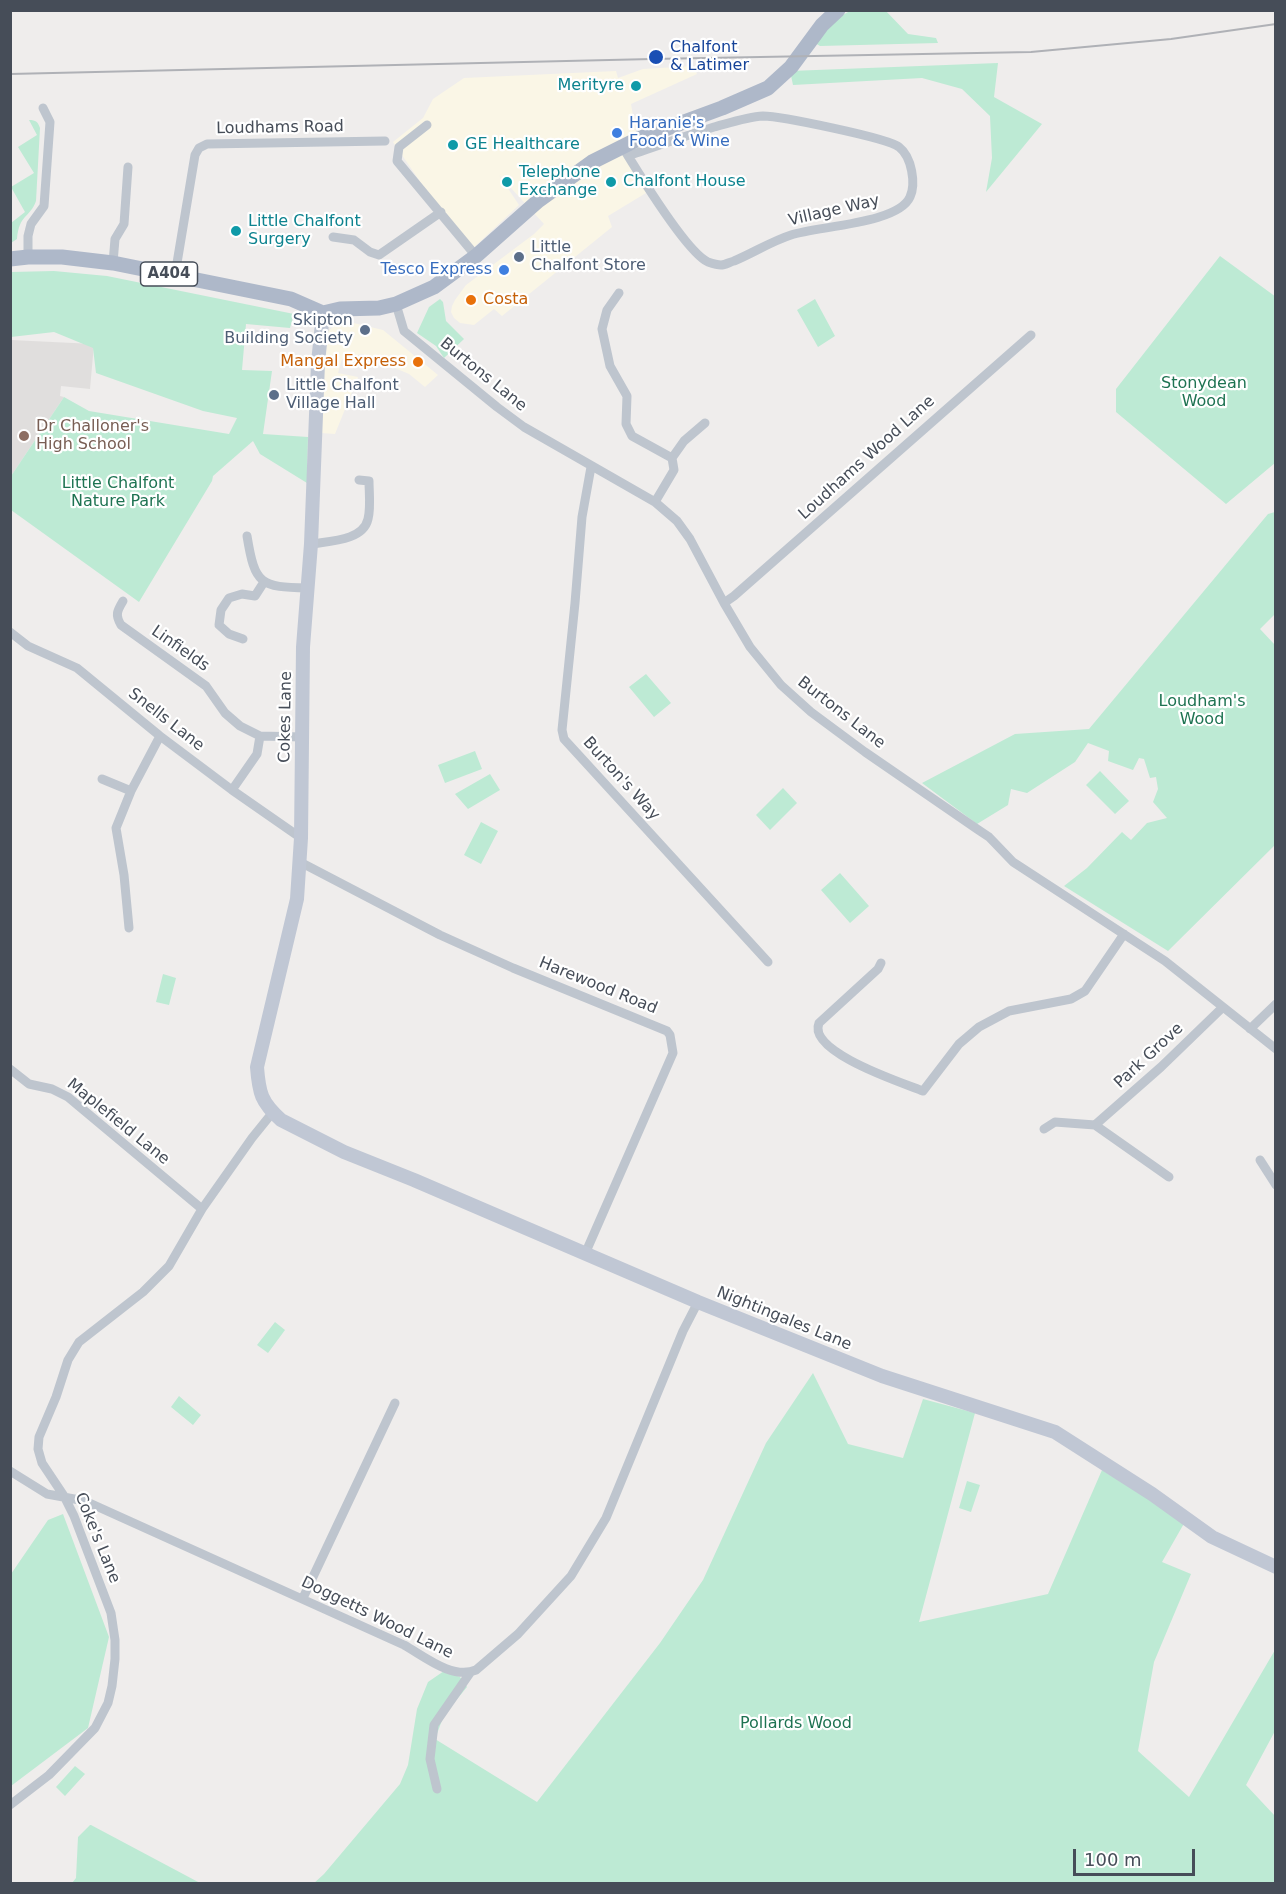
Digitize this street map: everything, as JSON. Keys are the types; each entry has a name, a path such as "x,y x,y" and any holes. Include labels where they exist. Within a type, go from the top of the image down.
{"main road":[{"path":"323,313 340,309 380,308 396,304 434,287 476,256 524,213 572,175 592,162 625,151 768,88 791,67 822,25 838,10"},
{"name":"A404","path":"10,259 62,257 113,263 291,299 323,313"},
{"name":"Cokes Lane","path":"273,1112 258,1091 257,1067 297,899 301,838 303,647 311,544 318,363 323,313"},
{"name":"Nightingales Lane","path":"273,1112 281,1120 344,1152 698,1302 882,1376 1055,1432 1152,1494 1212,1537 1275,1567"}],"street":[{"path":"28,257 28,236 31,224 44,206 50,122 43,108"},
{"name":"Village Way","path":"763,116 874,138 899,147 909,162 913,180 909,199 897,210 873,219 792,234 721,265 707,262 693,251 625,151 730,122 763,116"},
{"path":"428,125 399,147 397,160 406,177 441,212 476,256"},
{"name":"Loudhams Road","path":"176,275 195,155 199,148 207,144 385,141"},
{"path":"113,263 116,239 124,224 128,167"},
{"path":"333,237 354,240 370,252 379,255 441,212"},
{"path":"619,293 606,310 603,329 610,366 627,396 626,424 632,436 672,458"},
{"name":"Burtons Lane","path":"396,304 404,331 515,420 591,467 655,502 677,521 690,539 750,647 781,685 811,712 989,837 1013,862 1165,962 1275,1048"},
{"name":"Loudhams Wood Lane","path":"724,603 1031,335"},
{"path":"655,502 674,470 672,458 684,441 705,423"},
{"name":"Burton's Way","path":"591,467 582,517 562,730 564,739 768,962"},
{"path":"311,544 358,533 368,520 374,479 359,480"},
{"path":"247,536 251,561 258,577 264,582 279,587 308,588"},
{"path":"243,639 229,634 219,624 221,610 229,598 242,594 255,596 264,582"},
{"name":"Linfields","path":"123,601 117,610 117,617 121,625 206,686 225,713 240,726 260,736 303,737"},
{"name":"Snells Lane","path":"10,632 28,646 77,668 160,736 301,838"},
{"path":"129,928 124,875 116,828 160,736"},
{"path":"232,790 257,754 260,736"},
{"path":"102,779 132,791"},
{"name":"Harewood Road","path":"300,862 440,935 513,968 667,1031 670,1035 673,1053 585,1254"},
{"path":"923,1091 959,1044 979,1027 1009,1011 1071,999 1085,991 1124,934"},
{"path":"881,963 878,969 819,1023 818,1033 835,1052 847,1060 923,1091 927,1101"},
{"path":"1250,1029 1275,1004"},
{"name":"Park Grove","path":"1095,1125 1161,1067 1222,1008"},
{"name":"Maplefield Lane","path":"10,1069 29,1084 52,1089 68,1097 202,1209"},
{"name":"Coke's Lane","path":"10,1805 49,1774 95,1728 108,1703 112,1686 115,1649 111,1613 74,1516 42,1462 38,1449 39,1437 56,1397 68,1360 79,1342 142,1292 169,1266 202,1209 273,1112"},
{"path":"1044,1129 1055,1122 1095,1125 1169,1177"},
{"path":"1260,1160 1275,1185"},
{"name":"Doggetts Wood Lane","path":"10,1471 47,1494 85,1501 404,1645 448,1670 470,1673 518,1634 571,1576 611,1508 683,1331 698,1302"},
{"path":"303,1598 395,1403"},
{"path":"437,1789 430,1759 434,1725 470,1673"}],"shaded area":[{"path":"693,66 697,74 631,104 636,133 623,146 646,193 608,216 612,227 502,316 494,309 474,325 460,323 454,318 451,312 452,306 466,285 544,224 499,175 519,205 470,251 393,142 423,118 433,99 464,78 616,71 618,78 643,69"},
{"path":"341,320 383,330 438,375 425,387 409,374 362,354 342,359 338,373 358,377 335,434 321,433 326,333"},
{"name":"Dr Challoner's High School","path":"11,340 94,344 90,389 61,386 60,396 64,397 11,476"}],"green space":[{"path":"885,10 908,34 936,38 938,43 820,46 815,43 839,17 850,11"},
{"path":"998,63 994,97 1042,124 986,192 992,158 990,116 962,89 922,78 793,85 790,71"},
{"path":"29,120 36,122 40,128 36,201 22,220 17,239 11,243 11,223 25,212 11,187 34,173 18,147 37,135"},
{"name":"Stonydean Wood","path":"1220,256 1276,297 1275,463 1226,504 1116,412 1116,389"},
{"name":"Little Chalfont Nature Park","path":"54,271 107,276 294,314 290,328 246,324 242,370 272,371 263,434 308,437 307,483 260,454 253,441 213,476 139,602 11,510 11,476 64,397 89,411 229,434 237,418 203,411 96,373 93,348 54,332 11,337 11,272"},
{"path":"440,299 443,302 446,321 464,339 444,358 436,346 417,333 429,307"},
{"path":"815,299 835,336 818,347 797,310"},
{"name":"Loudham's Wood","path":"1275,512 1275,614 1260,629 1275,645 1275,845 1168,951 1064,886 1087,868 1122,832 1131,840 1147,823 1167,818 1153,802 1158,789 1156,777 1150,778 1144,759 1139,758 1133,770 1108,761 1109,751 1088,743 1075,762 1027,793 1011,789 1008,805 977,824 922,783 1015,734 1089,729 1268,514"},
{"path":"646,674 671,703 654,717 629,687"},
{"path":"475,751 482,769 445,783 438,765"},
{"path":"1100,771 1129,801 1115,814 1086,785"},
{"path":"490,774 500,790 468,809 455,794"},
{"path":"783,788 797,803 770,830 756,815"},
{"path":"481,822 498,831 481,864 464,855"},
{"path":"840,873 869,906 850,923 821,890"},
{"path":"163,974 176,978 169,1005 156,1002"},
{"path":"275,1322 285,1330 268,1353 257,1345"},
{"name":"Pollards Wood","path":"813,1373 848,1444 903,1458 923,1399 975,1413 919,1622 1048,1594 1102,1470 1186,1520 1162,1562 1191,1574 1154,1662 1138,1751 1189,1797 1275,1650 1275,1731 1246,1785 1275,1816 1275,1883 313,1884 400,1784 408,1765 417,1709 428,1682 444,1671 460,1677 467,1687 444,1715 435,1739 537,1802 660,1643 703,1580 766,1443"},
{"path":"179,1396 201,1415 193,1425 171,1407"},
{"path":"967,1481 980,1485 971,1512 959,1508"},
{"path":"63,1514 109,1637 88,1728 11,1786 11,1574 48,1520"},
{"path":"75,1766 85,1774 65,1796 56,1787"},
{"path":"90,1825 200,1883 72,1883 76,1878 78,1837"}],"railway":[{"path":"10,74 1031,52 1171,39 1276,24"}],"place":[{"name":"Chalfont & Latimer","path":"656,57"},
{"name":"Merityre","path":"636,86"},
{"name":"Haranie's Food & Wine","path":"617,133"},
{"name":"GE Healthcare","path":"453,145"},
{"name":"Telephone Exchange","path":"507,182"},
{"name":"Chalfont House","path":"611,182"},
{"name":"Little Chalfont Surgery","path":"236,231"},
{"name":"Little Chalfont Store","path":"519,257"},
{"name":"Tesco Express","path":"504,270"},
{"name":"Costa","path":"471,300"},
{"name":"Skipton Building Society","path":"365,330"},
{"name":"Mangal Express","path":"418,362"},
{"name":"Little Chalfont Village Hall","path":"274,395"},
{"name":"Dr Challoner's High School","path":"24,436"}]}
